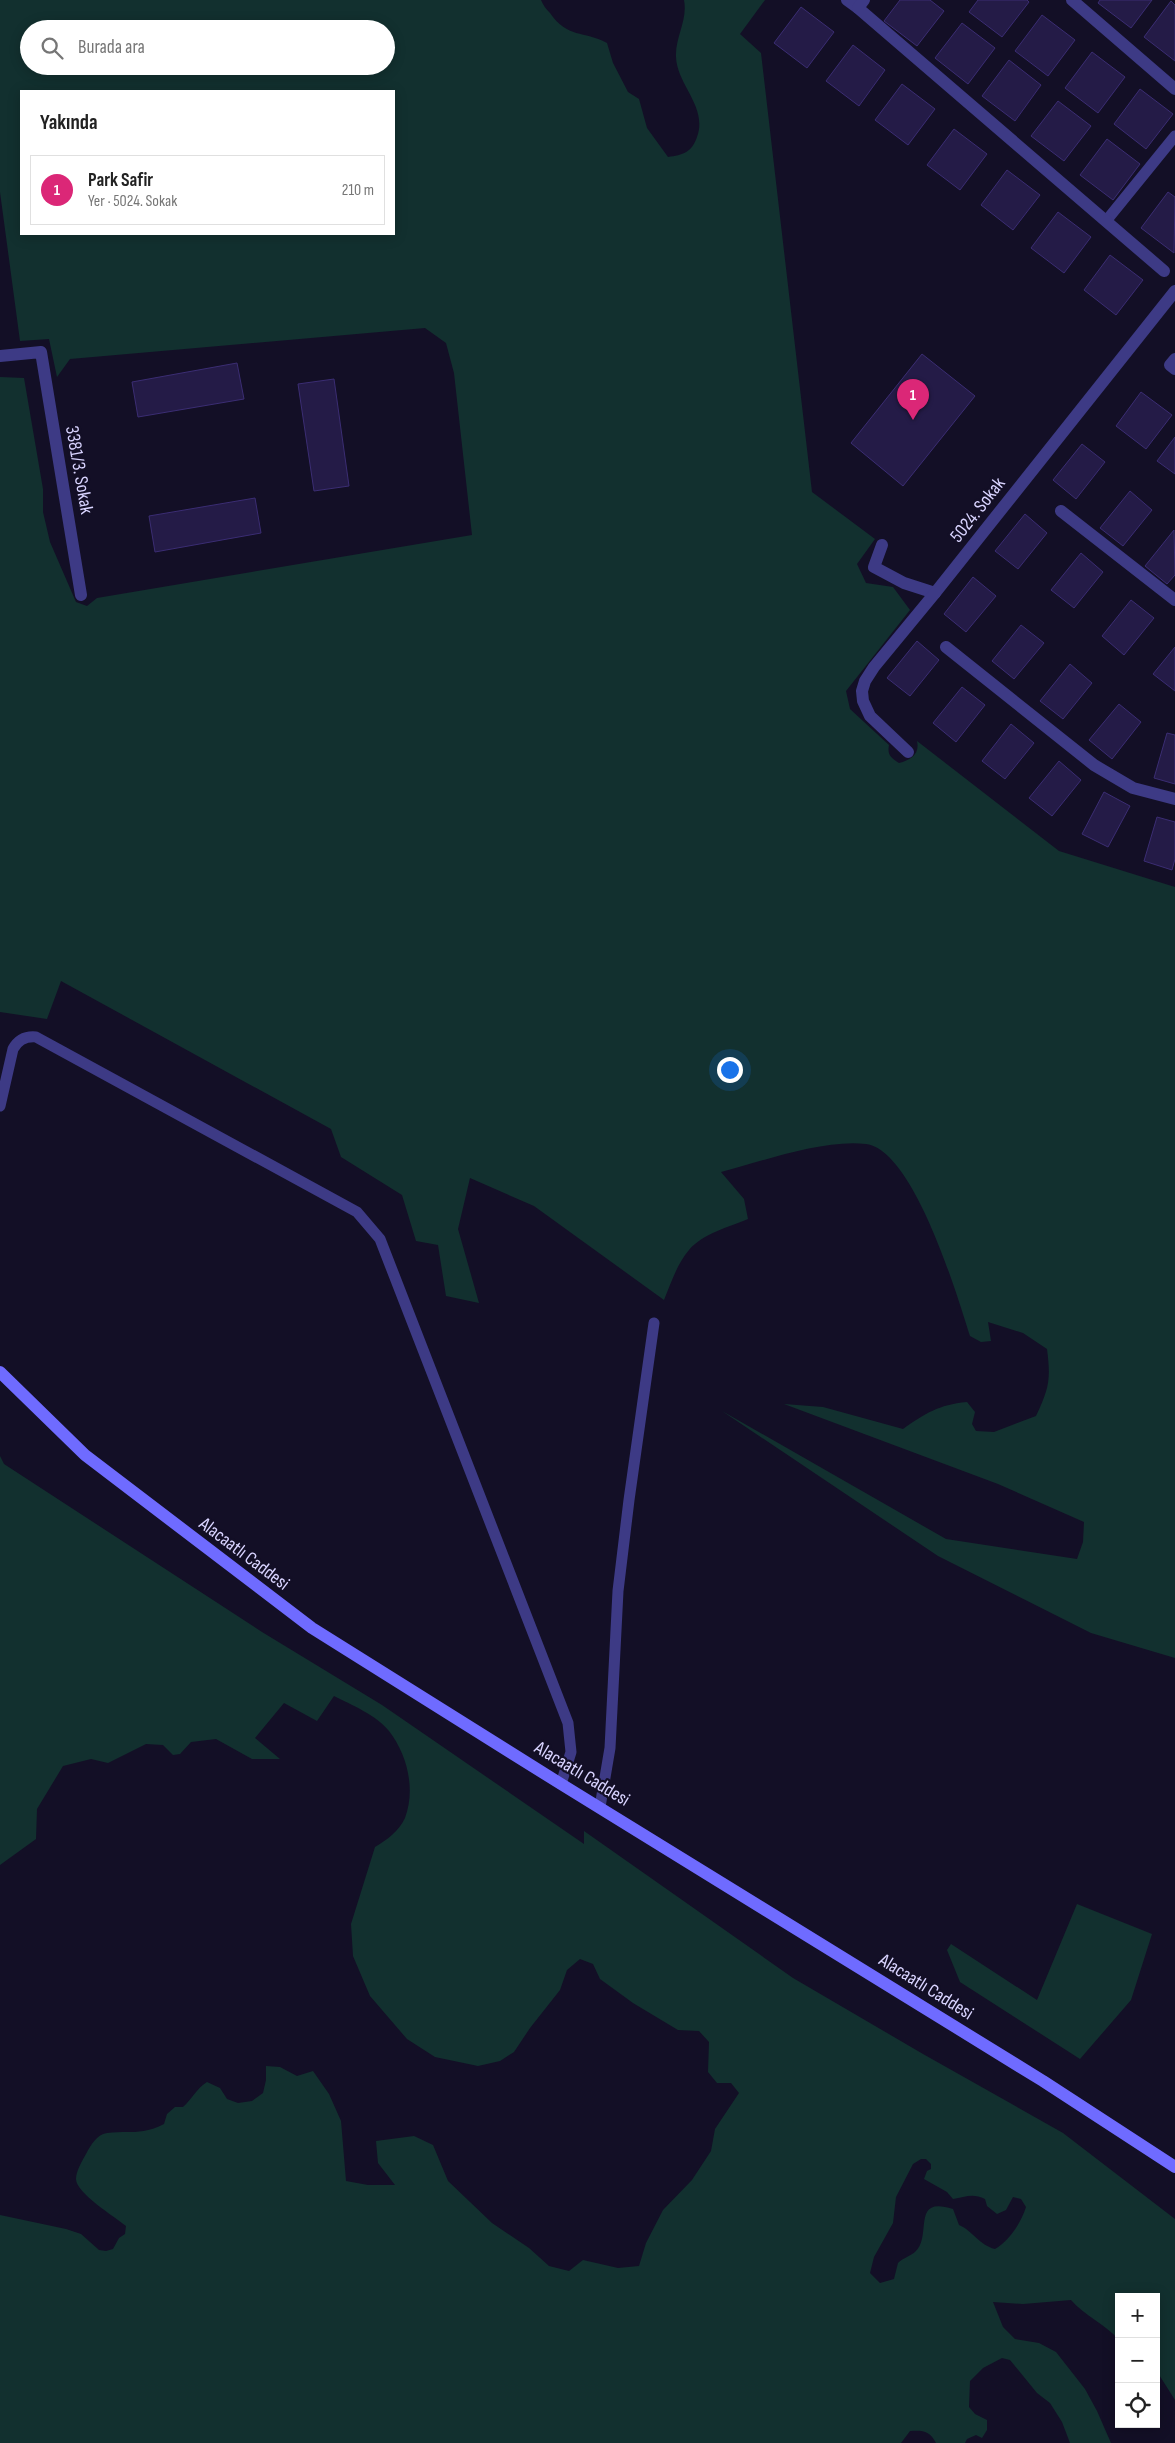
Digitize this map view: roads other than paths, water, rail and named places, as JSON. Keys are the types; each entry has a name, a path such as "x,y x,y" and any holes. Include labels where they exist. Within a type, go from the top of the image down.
{"main road":[{"name":"Alacaatlı Caddesi","path":"0,1372 85,1455 312,1628 1043,2081 1175,2166"}],"street":[{"path":"847,0 861,4 1164,271"},
{"path":"1072,0 1175,89"},
{"name":"5024. Sokak","path":"908,752 870,716 863,701 862,691 865,681 874,666 935,593 1175,290"},
{"name":"3381/3. Sokak","path":"0,356 40,352 81,595"},
{"path":"1175,359 1170,364 1175,369"},
{"path":"1061,511 1175,600"},
{"path":"882,545 874,567 904,584 935,593"},
{"path":"946,647 1094,765 1133,788 1175,799"}],"lane":[{"path":"1106,221 1175,136"},
{"path":"0,1106 13,1049 17,1042 24,1038 36,1038 357,1212 380,1239 568,1723 571,1752 561,1784"},
{"path":"600,1807 610,1748 618,1591 654,1323"}],"place":[{"name":"Park Safir","path":"913,420"}]}
